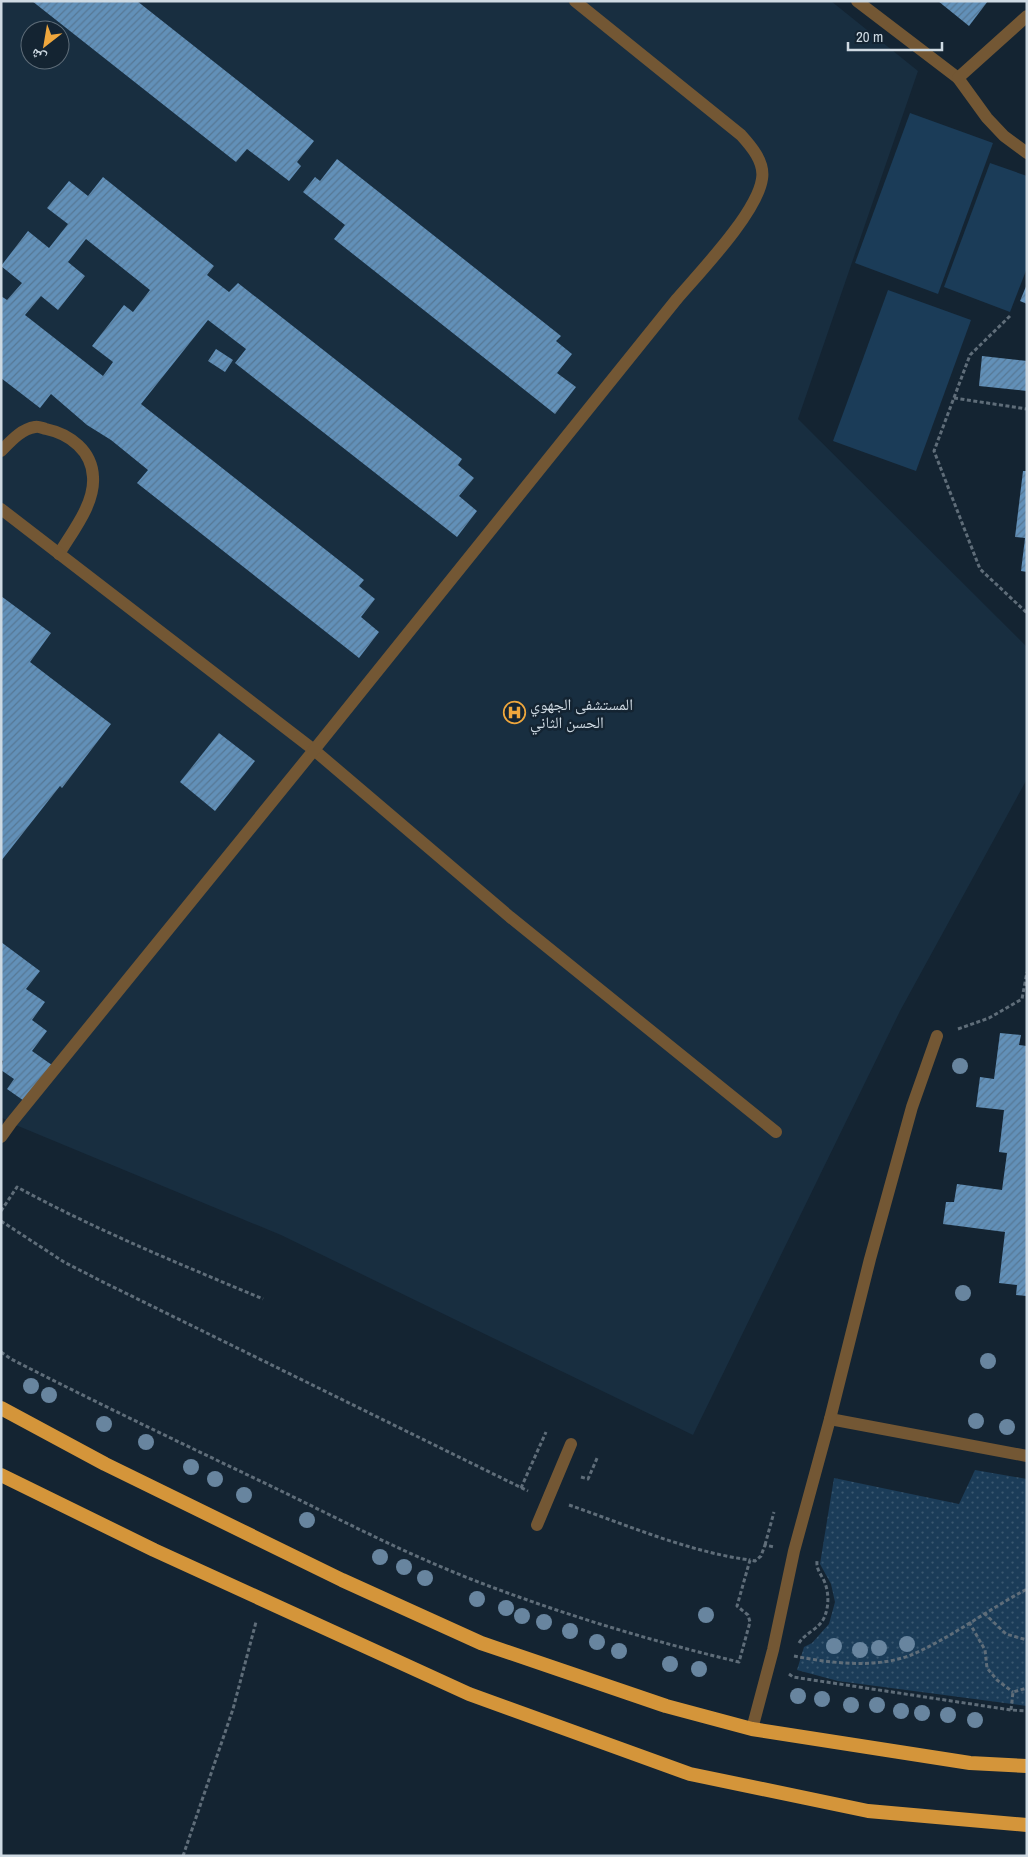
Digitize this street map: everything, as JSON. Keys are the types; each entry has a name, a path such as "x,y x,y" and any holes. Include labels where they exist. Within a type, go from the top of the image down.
{"highway":[{"path":"1,1408 105,1464 333,1576 481,1643 666,1706 752,1729 970,1763 1027,1766"},
{"path":"1,1475 154,1550 469,1694 690,1774 868,1811 1027,1825"}],"street":[{"path":"1,1137 676,300 732,234 758,192 763,177 759,160 753,147 741,135 575,1"},
{"path":"857,1 958,78 987,118 1004,136 1027,153"},
{"path":"958,78 1027,16"},
{"path":"1,452 23,430 36,426 69,438 91,462 93,479 90,498 59,554"},
{"path":"1,509 314,750 510,917 776,1132"},
{"path":"752,1729 773,1650 794,1551 830,1419 870,1259 912,1107 937,1036"},
{"path":"830,1419 1027,1456"},
{"path":"537,1524 571,1444"}],"path":[{"path":"1010,316 970,355 934,451 980,569 1027,613"},
{"path":"954,398 1027,409"},
{"path":"1022,999 1027,972"},
{"path":"937,1036 989,1018 1027,997"},
{"path":"1,1212 17,1187 155,1254 263,1299"},
{"path":"1,1221 64,1262 101,1281 521,1488 548,1499 701,1550 726,1557 755,1561 761,1556 774,1512"},
{"path":"1,1352 11,1359 112,1410 369,1534 480,1583 645,1638 739,1662 750,1622 748,1615 737,1606 750,1560"},
{"path":"521,1488 546,1432"},
{"path":"765,1545 818,1555 816,1568 825,1582 828,1595 824,1619 814,1630 802,1638 792,1656 790,1664"},
{"path":"792,1656 833,1664 883,1662 910,1655 1027,1589"},
{"path":"182,1856 233,1709 262,1599"},
{"path":"984,1613 1006,1634 1027,1640"},
{"path":"969,1622 985,1650 987,1668 997,1680 1013,1692"},
{"path":"744,1644 773,1650"},
{"path":"788,1672 793,1677 1027,1711"},
{"path":"1013,1692 1027,1688"},
{"path":"1011,1710 1013,1692"}],"shaded area":[{"name":"المستشفى الجهوي الحسن الثاني","path":"1,1 831,1 918,71 798,419 1027,647 1027,779 900,1011 693,1435 281,1235 11,1123 1,1117"},
{"path":"910,113 993,143 938,294 855,263"},
{"path":"990,163 1027,176 1027,268 1010,312 944,287"},
{"path":"888,290 971,320 916,471 833,441"},
{"path":"975,1470 1027,1479 1027,1706 838,1681 797,1670 804,1647 812,1643 829,1624 835,1602 831,1584 820,1564 834,1478 959,1504"}],"building":[{"path":"32,1 137,1 314,141 297,162 301,166 289,181 247,149 236,162 70,31 70,20 56,20"},
{"path":"938,1 988,1 969,26"},
{"path":"337,159 561,336 556,341 572,354 557,373 576,387 555,414 334,239 345,225 303,192 315,177 320,181"},
{"path":"103,177 214,266 207,275 229,292 238,283 462,459 458,465 474,478 459,496 477,511 457,537 235,363 246,349 208,320 141,404 364,580 359,586 375,599 361,617 379,632 359,658 137,483 148,470 111,440 87,425 51,394 40,408 1,378 1,296 7,300 22,283 1,266 28,231 49,248 68,224 47,208 69,181 88,196","holes":["86,239 150,290 133,312 124,305 92,346 113,362 103,376 25,315 41,296 58,310 85,276 68,262"]},
{"path":"1027,284 1027,304 1020,301"},
{"path":"216,349 233,360 225,372 208,361"},
{"path":"982,356 1027,361 1027,391 979,386"},
{"path":"1023,471 1027,471 1027,572 1021,571 1025,538 1015,537"},
{"path":"1,596 51,633 30,662 111,724 62,788 60,786 1,861"},
{"path":"219,733 255,761 215,811 180,782"},
{"path":"1,942 40,971 26,989 45,1002 32,1020 47,1031 32,1051 52,1065 27,1103 7,1089 14,1079 1,1070 3,1061 1,1060"},
{"path":"1000,1033 1021,1035 1019,1045 1027,1046 1027,1296 1016,1295 1017,1285 999,1283 1005,1232 943,1224 946,1202 954,1202 957,1184 1002,1190 1007,1153 999,1152 1004,1110 976,1107 980,1077 994,1079"}],"place":[{"name":"المستشفى الجهوي الحسن الثاني","path":"514,713"}]}
